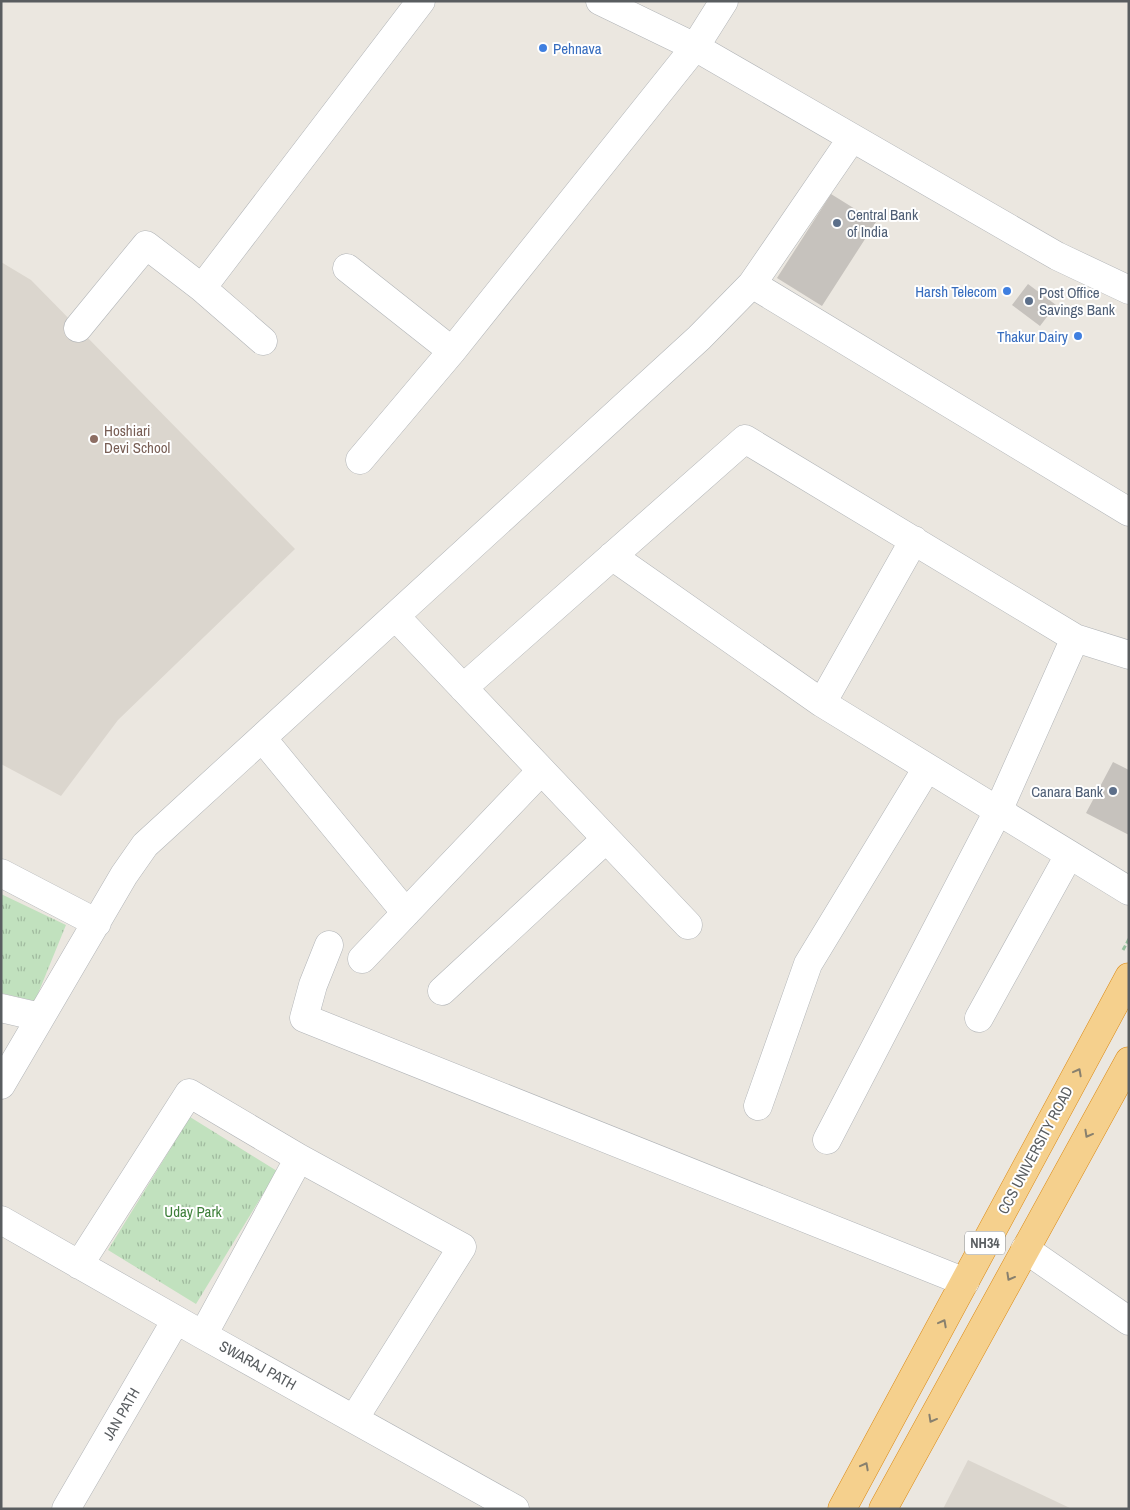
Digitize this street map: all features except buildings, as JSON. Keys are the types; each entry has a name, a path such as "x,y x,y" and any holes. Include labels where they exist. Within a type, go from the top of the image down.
{"highway":[{"name":"CCS UNIVERSITY ROAD","path":"842,1509 1129,977"},
{"name":"NH34","path":"883,1509 1129,1061"}],"street":[{"path":"202,288 421,1"},
{"path":"600,1 695,48 1058,256 1129,290"},
{"path":"360,460 452,351 695,48 724,1"},
{"path":"1,1085 124,875 144,845 396,617 699,338 752,284 852,138"},
{"path":"78,328 146,245 202,288 263,341"},
{"path":"347,268 452,351"},
{"path":"752,284 1129,512"},
{"path":"463,688 746,439 1075,638 1129,655"},
{"path":"822,704 914,540"},
{"path":"612,556 822,704 1129,891"},
{"path":"396,617 688,925"},
{"path":"827,1140 998,811 1075,638"},
{"path":"262,738 406,913"},
{"path":"758,1106 808,964 927,768"},
{"path":"362,959 542,771"},
{"path":"442,990 606,839"},
{"path":"979,1018 1069,855"},
{"path":"1,873 97,923"},
{"path":"329,945 313,985 304,1018 965,1282"},
{"path":"1,1008 40,1017"},
{"path":"79,1265 189,1093 300,1158 462,1247 354,1419"},
{"path":"203,1335 300,1158"},
{"name":"SWARAJ PATH","path":"1,1220 515,1509"},
{"path":"1025,1249 1129,1321"},
{"name":"JAN PATH","path":"66,1509 176,1320"}],"shaded area":[{"name":"Hoshiari Devi School","path":"1,262 31,280 295,549 118,720 61,796 1,764"},
{"path":"968,1460 1072,1509 943,1509"}],"green space":[{"path":"1,894 66,925 35,1001 1,993"},
{"name":"Uday Park","path":"190,1117 277,1171 196,1304 108,1250"}],"place":[{"name":"Pehnava","path":"543,48"},
{"name":"Central Bank of India","path":"837,223"},
{"name":"Harsh Telecom","path":"1007,291"},
{"name":"Post Office Savings Bank","path":"1029,301"},
{"name":"Thakur Dairy","path":"1078,336"},
{"name":"Hoshiari Devi School","path":"94,439"},
{"name":"Canara Bank","path":"1113,791"}]}
